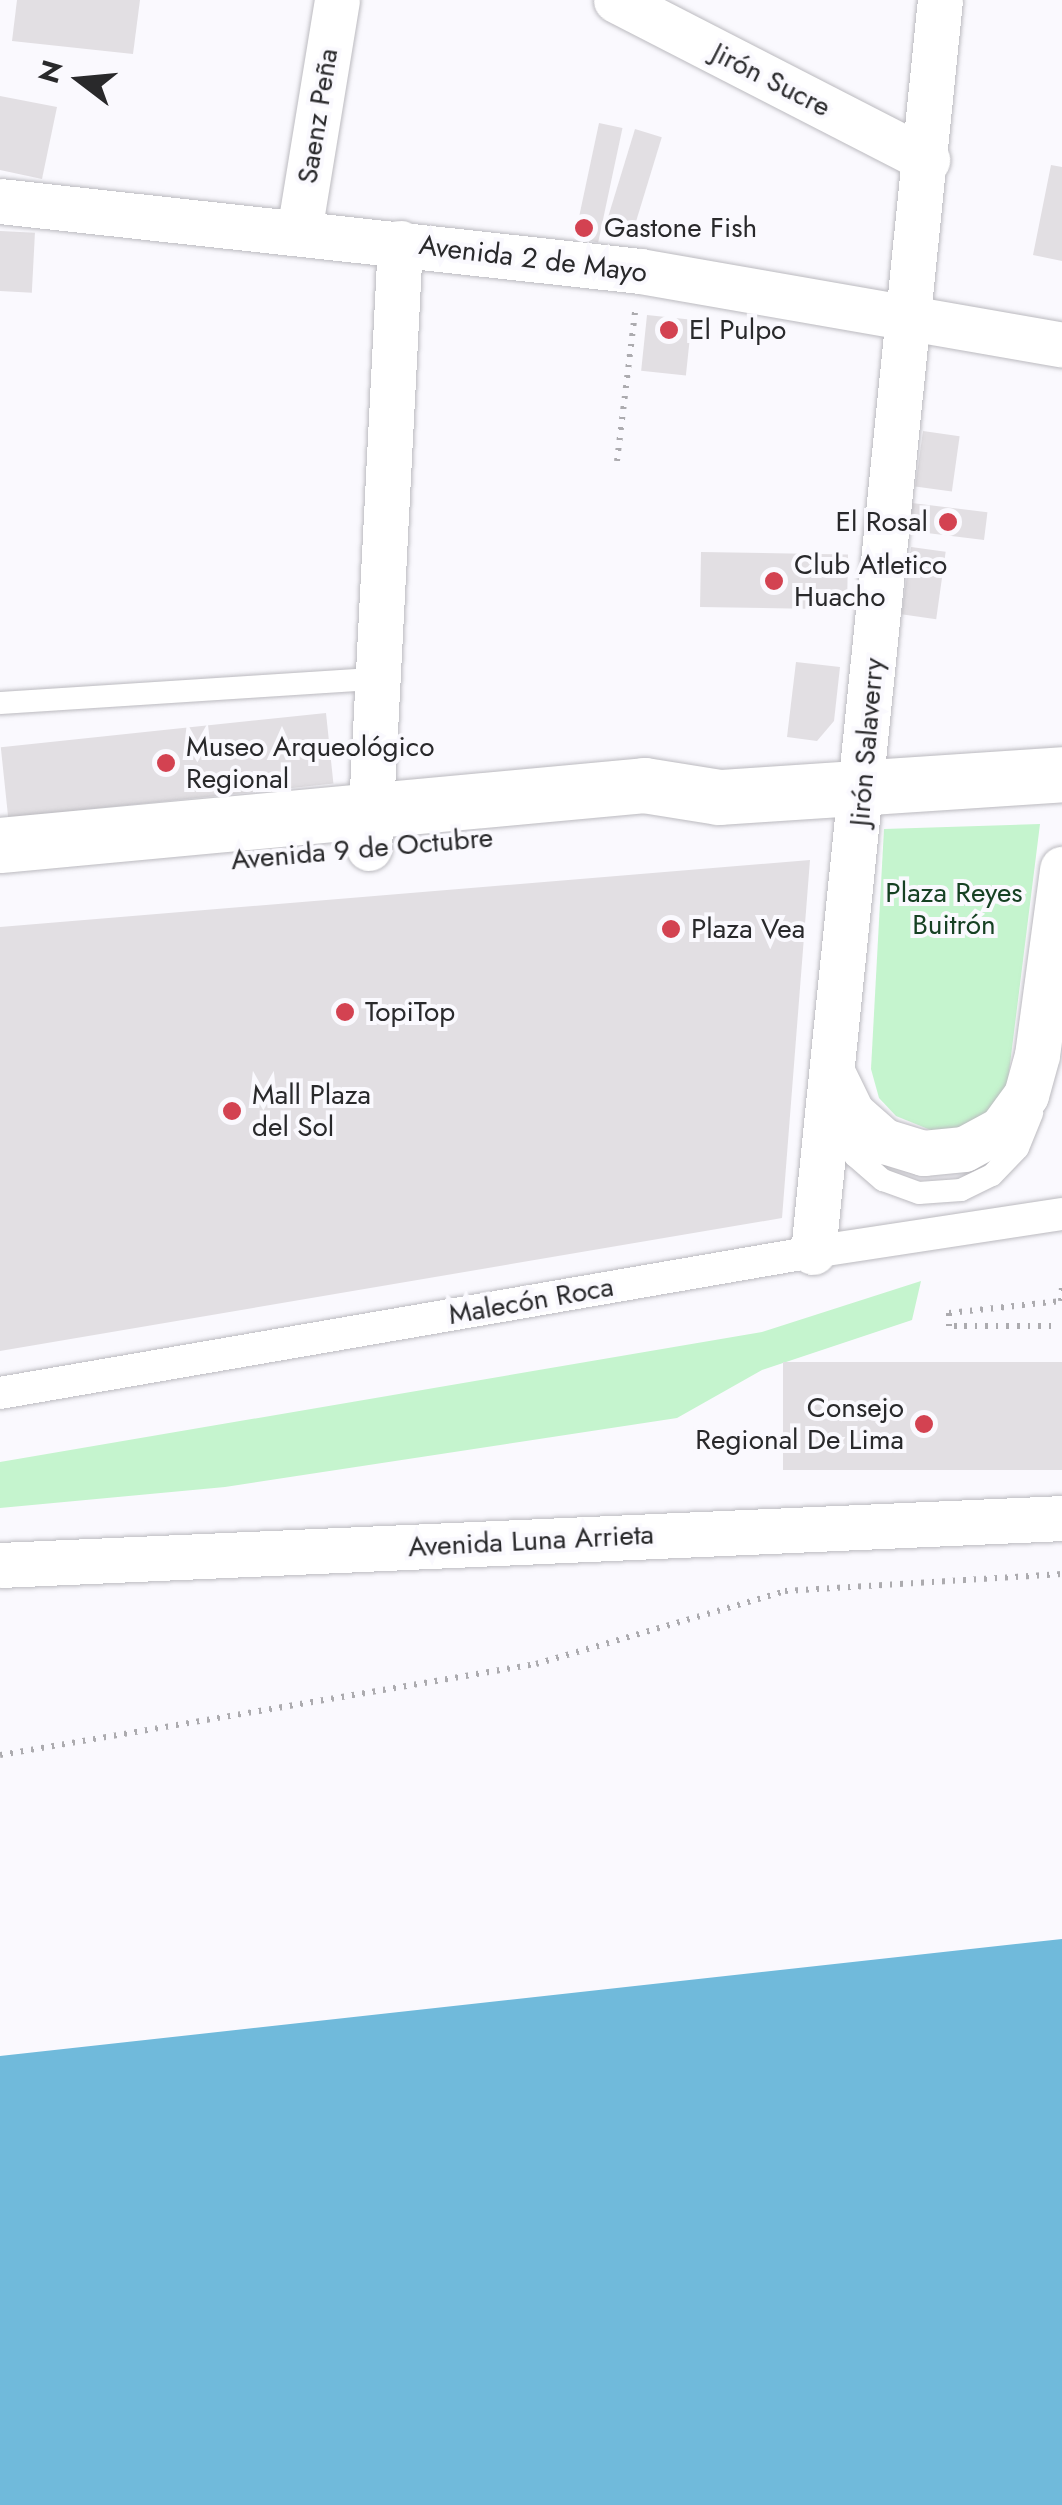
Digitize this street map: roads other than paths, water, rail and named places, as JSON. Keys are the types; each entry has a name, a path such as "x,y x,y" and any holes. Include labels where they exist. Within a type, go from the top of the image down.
{"street":[{"name":"Saenz Peña","path":"300,232 338,0"},
{"name":"Jirón Sucre","path":"616,0 926,160"},
{"name":"Jirón Salaverry","path":"813,1252 834,1076 940,0"},
{"name":"Avenida 2 de Mayo","path":"0,201 640,271 1062,345"},
{"path":"369,829 400,243"},
{"name":"Avenida 9 de Octubre","path":"0,845 369,829 645,823 719,797 1062,774"},
{"name":"Avenida 9 de Octubre","path":"0,882 369,829"},
{"path":"834,1076 852,1113 884,1140 923,1153 964,1148 1001,1129 1049,1053 1062,869"},
{"name":"Malecón Roca","path":"0,1393 813,1252 1062,1214"},
{"name":"Avenida Luna Arrieta","path":"0,1565 1062,1518"}],"lane":[{"path":"0,702 376,679"}],"water":[{"path":"1062,1939 1062,2505 0,2505 0,2056"}],"place":[{"name":"Gastone Fish","path":"584,228"},
{"name":"El Pulpo","path":"669,330"},
{"name":"El Rosal","path":"948,522"},
{"name":"Club Atletico Huacho","path":"774,581"},
{"name":"Museo Arqueológico Regional","path":"166,763"},
{"name":"Plaza Vea","path":"671,929"},
{"name":"TopiTop","path":"345,1012"},
{"name":"Mall Plaza del Sol","path":"232,1111"},
{"name":"Consejo Regional De Lima","path":"924,1424"}],"park label":[{"name":"Plaza Reyes Buitrón","path":"954,909"}]}
